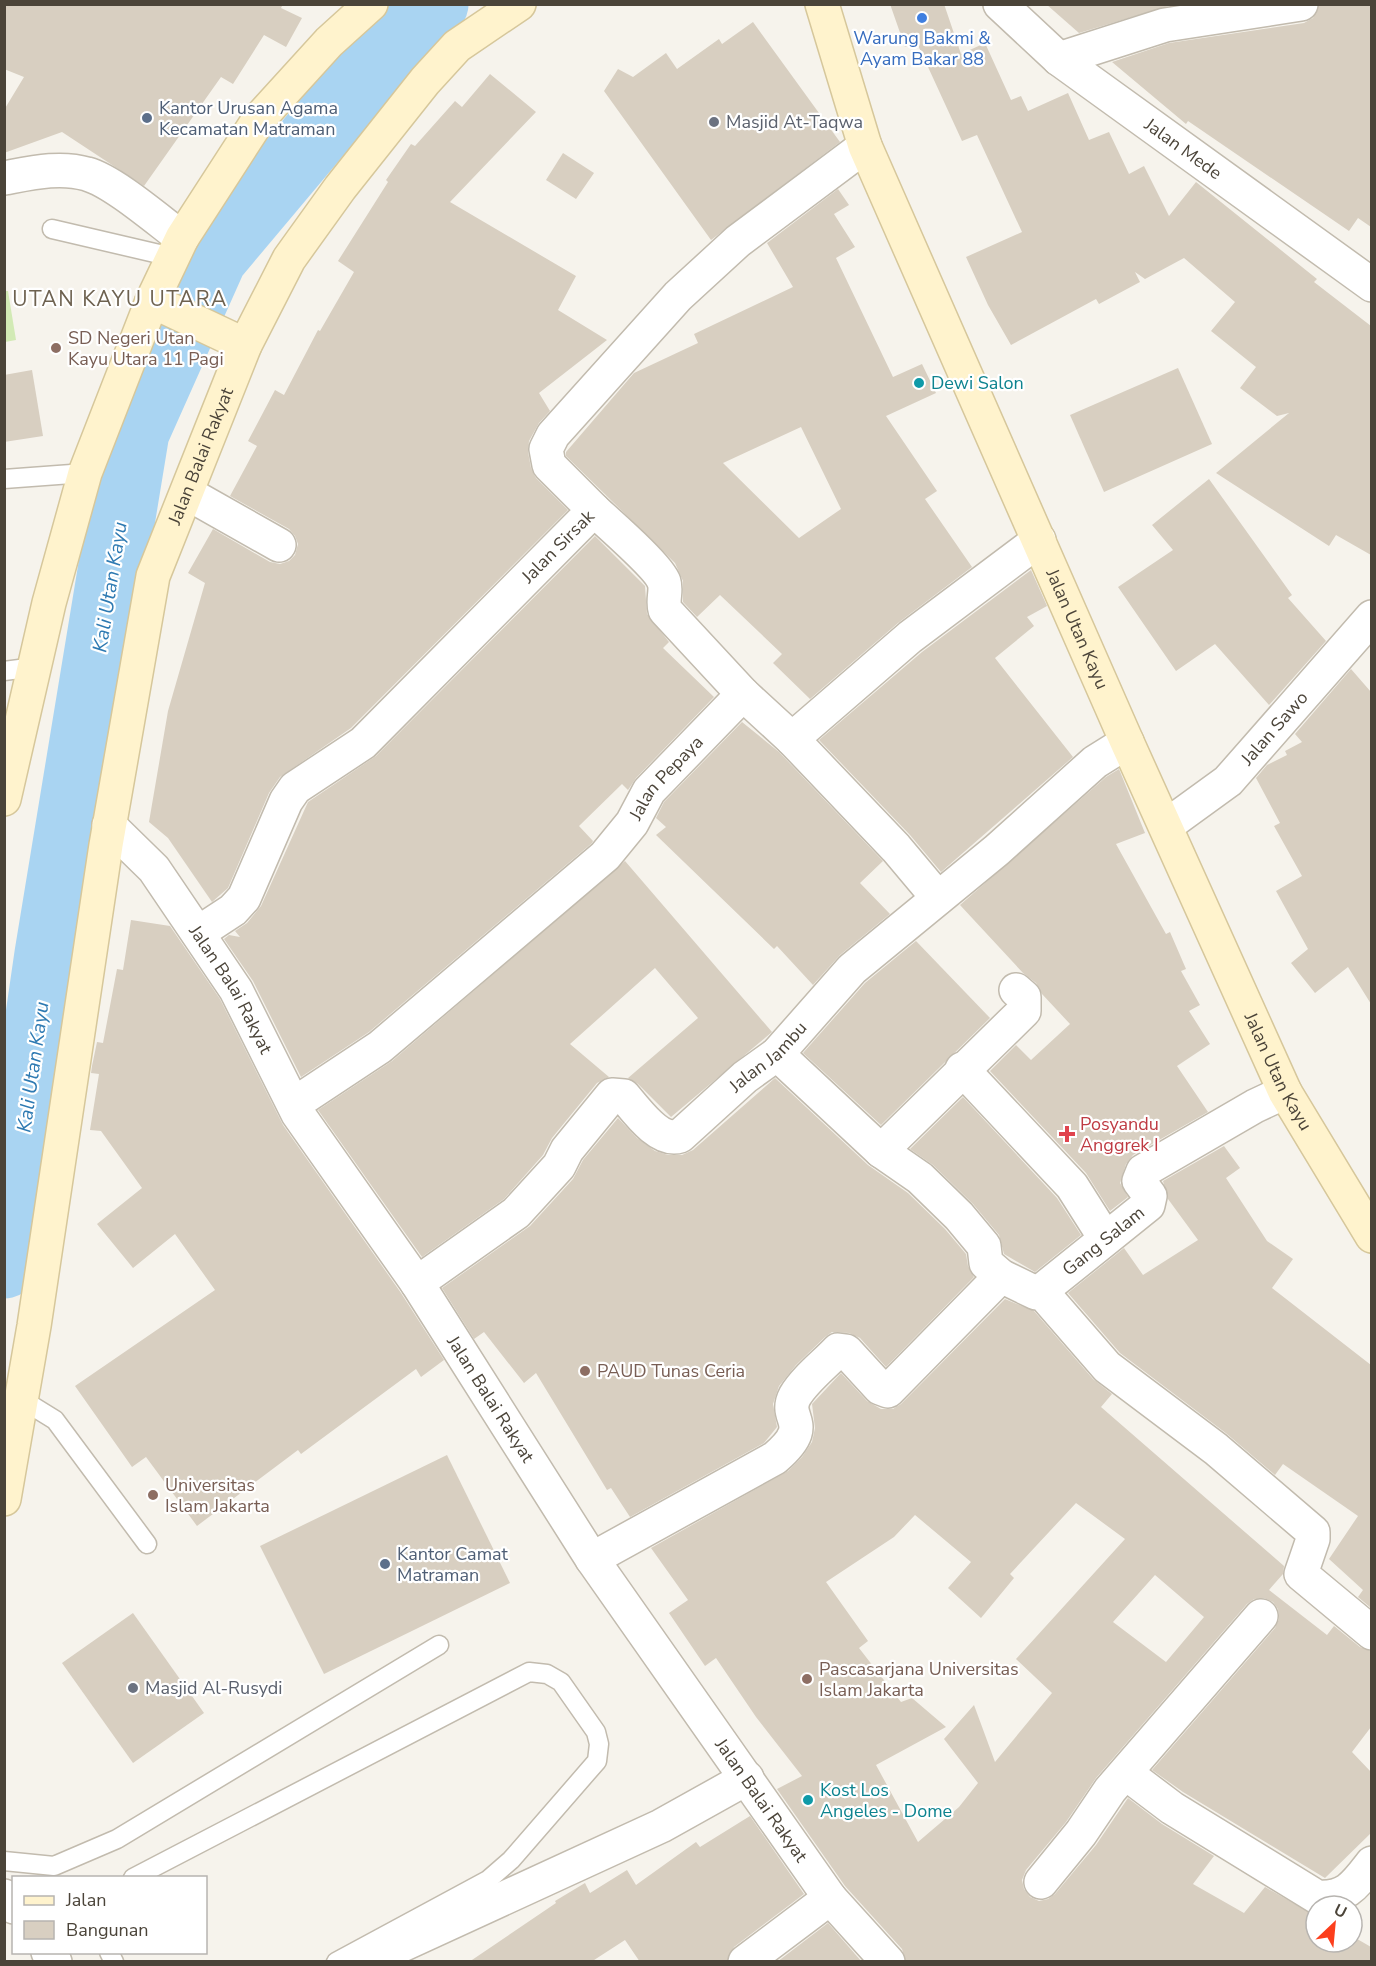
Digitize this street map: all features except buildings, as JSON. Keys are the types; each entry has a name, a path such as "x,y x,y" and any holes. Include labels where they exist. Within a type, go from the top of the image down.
{"street":[{"path":"4,799 20,669 85,473 161,305 177,248 259,119 329,42 370,4"},
{"name":"Jalan Balai Rakyat","path":"4,1499 109,825 153,576 187,493 238,341 289,259 340,188 425,81 457,46 519,4"},
{"name":"Jalan Utan Kayu","path":"822,4 865,146 1127,742 1285,1092 1371,1236"},
{"name":"Jalan Mede","path":"1000,4 1059,59 1371,285"},
{"path":"1059,59 1165,25 1301,4"},
{"name":"Jalan Sirsak","path":"198,933 233,910 244,898 286,801 296,789 363,743 594,510 549,465 546,449 553,435 671,304 738,241 865,146"},
{"path":"4,178 45,170 87,174 132,200 177,248"},
{"path":"161,305 238,341"},
{"path":"187,493 279,545"},
{"path":"594,510 660,574 665,589 663,602 665,610 743,693 792,739 896,848 938,898"},
{"path":"792,739 910,637 1039,540"},
{"name":"Jalan Sawo","path":"1166,825 1228,781 1371,617"},
{"name":"Jalan Pepaya","path":"294,1104 380,1047 604,856 632,824 649,791 743,693"},
{"name":"Jalan Jambu","path":"417,1283 516,1213 560,1166 567,1149 612,1095 624,1096 641,1116 665,1136 673,1138 680,1136 745,1077 777,1054 852,969 997,849 1095,762 1127,742"},
{"name":"Jalan Balai Rakyat","path":"109,825 154,869 236,990 294,1104 369,1218 417,1283 592,1559 830,1898 888,1962"},
{"path":"881,1150 1024,1011 1024,997 1016,990"},
{"path":"777,1054 881,1150 920,1178 959,1216 984,1246 986,1263 1001,1276 1036,1293 1041,1291 1107,1367 1216,1449 1313,1532 1313,1539 1301,1574 1371,1633"},
{"path":"963,1069 1072,1186 1105,1238"},
{"name":"Gang Salam","path":"1041,1291 1148,1205 1150,1197 1139,1180 1143,1171 1255,1106 1285,1092"},
{"path":"592,1559 775,1458 785,1450 797,1431 793,1407 796,1394 838,1350 846,1351 880,1388 888,1391 1001,1276"},
{"path":"1041,1882 1110,1790 1127,1774 1261,1616"},
{"path":"1127,1774 1172,1808 1310,1894"},
{"path":"365,1962 661,1826 747,1778"},
{"path":"1363,1894 1371,1863"},
{"path":"745,1962 830,1898"}],"lane":[{"path":"52,230 177,248"},
{"path":"4,479 85,473"},
{"path":"21,1399 55,1420 147,1544"},
{"path":"4,1861 57,1872 117,1839 439,1645"},
{"path":"137,1876 529,1672 547,1674 561,1682 596,1732 599,1744 597,1761 511,1860 488,1880 336,1962"}],"green space":[{"path":"5,291 8,291 16,340 5,342"}],"waterway":[{"name":"Kali Utan Kayu","path":"4,1264 49,954 135,432 213,257 413,19 434,4"}],"place":[{"name":"Warung Bakmi & Ayam Bakar 88","path":"922,18"},
{"name":"Kantor Urusan Agama Kecamatan Matraman","path":"147,118"},
{"name":"Masjid At-Taqwa","path":"714,122"},
{"name":"SD Negeri Utan Kayu Utara 11 Pagi","path":"56,348"},
{"name":"Dewi Salon","path":"919,383"},
{"name":"Posyandu Anggrek I","path":"1067,1134"},
{"name":"PAUD Tunas Ceria","path":"585,1371"},
{"name":"Universitas Islam Jakarta","path":"153,1495"},
{"name":"Kantor Camat Matraman","path":"385,1564"},
{"name":"Pascasarjana Universitas Islam Jakarta","path":"807,1679"},
{"name":"Masjid Al-Rusydi","path":"133,1688"},
{"name":"Kost Los Angeles - Dome","path":"808,1800"}],"district":[{"name":"UTAN KAYU UTARA","path":"120,299"}]}
